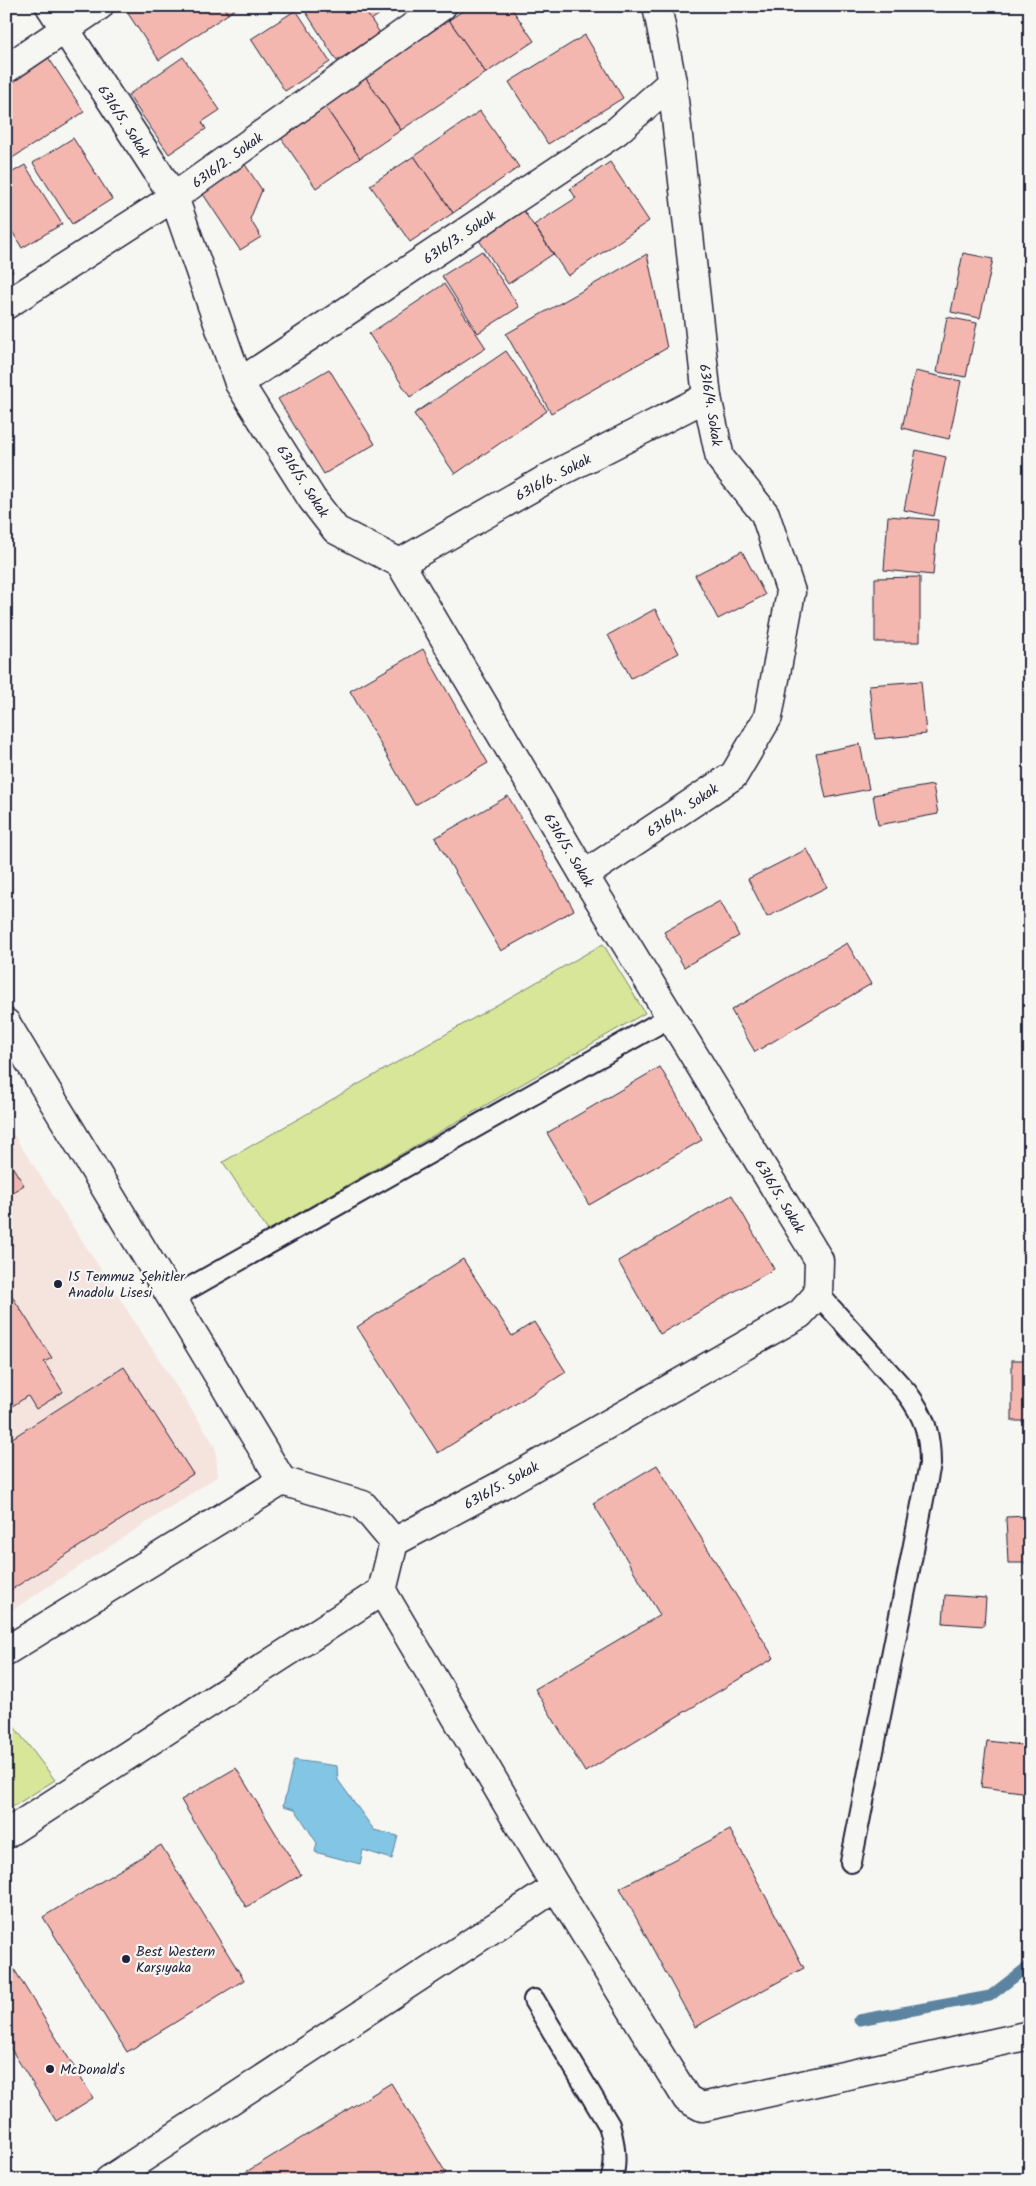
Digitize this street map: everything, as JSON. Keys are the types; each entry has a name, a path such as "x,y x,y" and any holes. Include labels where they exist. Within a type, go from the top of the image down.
{"street":[{"name":"6316/5. Sokak","path":"50,6 174,197 239,383 312,499 336,530 400,563 584,875 819,1260 818,1294 800,1314 508,1482 394,1542"},
{"path":"6,69 65,31 99,6"},
{"name":"6316/2. Sokak","path":"6,305 174,197 442,6"},
{"name":"6316/4. Sokak","path":"584,875 734,776 768,717 791,592 764,514 720,458 707,397 672,82 657,6"},
{"name":"6316/3. Sokak","path":"239,383 617,130 672,82"},
{"name":"6316/6. Sokak","path":"400,563 550,477 707,397"},
{"path":"6,1023 282,1481 363,1504 394,1542 382,1591 6,1834"},
{"path":"6,1651 282,1481"},
{"path":"382,1591 556,1887 687,2099 702,2107 1030,2035"},
{"path":"109,2180 556,1887"}],"lane":[{"path":"172,1298 670,1017"},
{"path":"818,1294 907,1393 925,1423 930,1443 930,1464 851,1862"},
{"path":"534,2000 609,2125 614,2140 615,2156 611,2180"}],"shaded area":[{"name":"15 Temmuz Şehitler Anadolu Lisesi","path":"6,1123 215,1446 218,1476 6,1614"}],"green space":[{"path":"603,944 645,1013 268,1231 223,1162"},
{"path":"6,1716 55,1780 6,1811"}],"water":[{"path":"294,1760 337,1766 338,1780 374,1830 398,1836 392,1859 363,1850 360,1864 315,1852 317,1843 295,1809 283,1806"}],"building":[{"path":"123,6 223,6 228,14 159,60"},
{"path":"223,6 239,6 228,14"},
{"path":"302,6 362,6 380,33 337,61"},
{"path":"362,6 392,6 371,20"},
{"path":"470,6 510,6 534,41 486,73 449,20"},
{"path":"296,10 330,62 285,91 251,39"},
{"path":"449,20 486,73 401,130 365,77"},
{"path":"585,35 623,98 548,144 509,82"},
{"path":"48,57 84,112 6,162 6,84"},
{"path":"183,57 220,110 202,122 206,129 169,154 128,95"},
{"path":"365,77 401,130 360,158 324,105"},
{"path":"324,105 360,158 316,188 279,135"},
{"path":"480,111 519,167 453,213 414,156"},
{"path":"73,138 112,199 72,224 33,163"},
{"path":"414,156 453,213 410,242 370,185"},
{"path":"610,162 649,221 568,276 534,225 576,198 570,189"},
{"path":"244,163 262,190 250,219 261,237 240,250 201,191"},
{"path":"25,165 62,224 22,248 6,221 6,176"},
{"path":"517,201 553,254 508,284 473,231"},
{"path":"482,251 519,307 478,333 442,276"},
{"path":"963,253 993,259 980,318 951,312"},
{"path":"647,254 667,348 551,413 506,334"},
{"path":"6,261 13,272 6,276"},
{"path":"444,284 486,348 410,397 369,334"},
{"path":"947,317 977,323 966,377 937,372"},
{"path":"506,351 547,411 455,474 414,414"},
{"path":"329,369 375,444 324,474 278,399"},
{"path":"915,371 961,381 949,439 902,428"},
{"path":"916,450 946,457 934,516 904,510"},
{"path":"888,516 938,520 933,575 884,570"},
{"path":"742,551 765,595 718,619 695,575"},
{"path":"920,577 920,642 875,642 875,578"},
{"path":"655,609 679,653 631,678 608,635"},
{"path":"423,649 488,763 415,805 350,691"},
{"path":"921,681 926,734 875,739 869,685"},
{"path":"860,744 869,789 826,798 816,753"},
{"path":"933,785 938,814 878,825 873,795"},
{"path":"508,796 574,910 501,951 435,838"},
{"path":"807,849 827,887 767,917 748,879"},
{"path":"720,901 739,936 684,967 664,932"},
{"path":"847,943 871,984 755,1052 731,1010"},
{"path":"660,1067 702,1140 589,1205 547,1133"},
{"path":"6,1157 24,1185 6,1196"},
{"path":"732,1195 774,1269 660,1334 618,1261"},
{"path":"463,1259 512,1336 534,1322 566,1372 438,1453 357,1327"},
{"path":"6,1287 52,1358 44,1362 63,1392 36,1409 28,1396 6,1410"},
{"path":"1012,1360 1030,1360 1030,1421 1012,1421"},
{"path":"124,1367 193,1474 6,1593 6,1442"},
{"path":"657,1465 774,1658 585,1772 535,1689 660,1615 593,1503"},
{"path":"1030,1516 1030,1563 1008,1563 1006,1517"},
{"path":"945,1595 986,1598 984,1626 943,1623"},
{"path":"987,1741 1030,1746 1030,1793 981,1787"},
{"path":"236,1768 301,1875 246,1907 181,1800"},
{"path":"730,1830 804,1968 695,2027 620,1888"},
{"path":"161,1845 244,1980 127,2052 43,1917"},
{"name":"McDonald's","path":"14,1969 93,2098 56,2121 6,2041 6,1974"},
{"path":"391,2083 446,2173 435,2180 233,2180"}],"waterway":[{"path":"859,2020 990,1996 1030,1965"}],"place":[{"name":"15 Temmuz Şehitler Anadolu Lisesi","path":"58,1284"},
{"name":"Best Western Karşıyaka","path":"126,1959"},
{"name":"McDonald's","path":"50,2069"}]}
